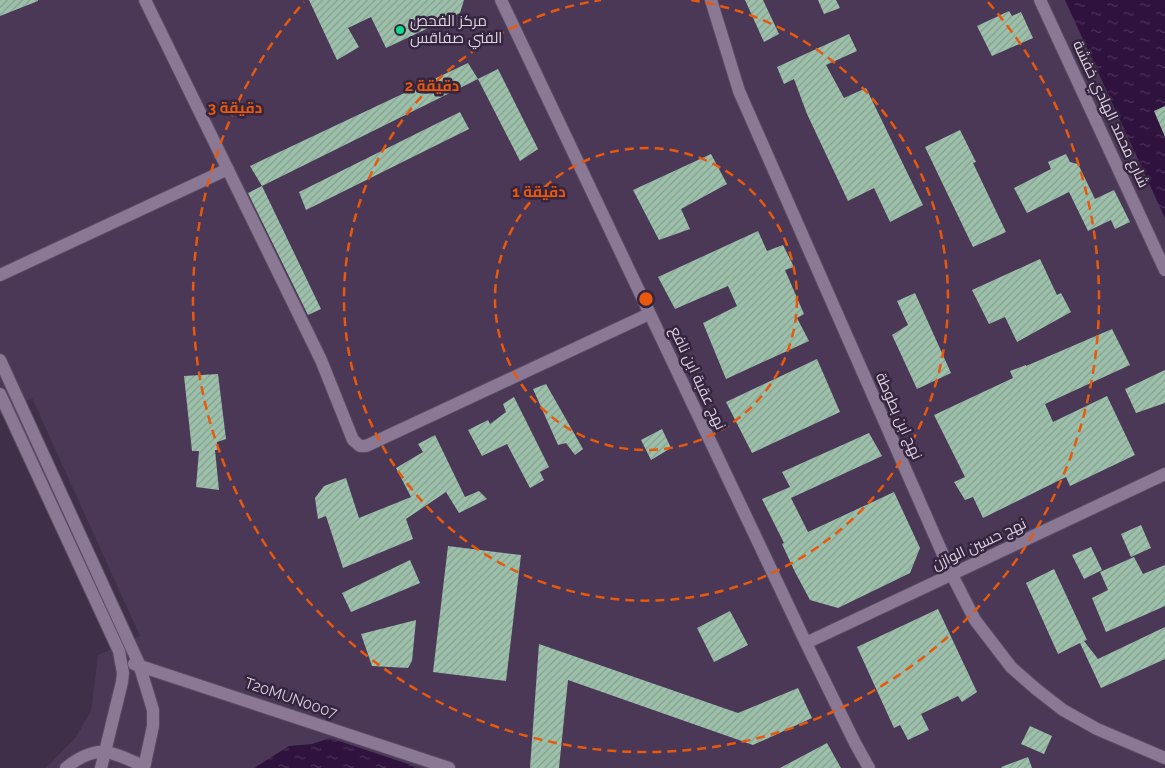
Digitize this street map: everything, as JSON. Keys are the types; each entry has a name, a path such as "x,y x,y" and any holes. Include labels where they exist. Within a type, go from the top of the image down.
{"street":[{"path":"144,0 321,360 353,440 360,446 366,446 649,314"},
{"name":"نهج عقبة ابن نافع","path":"501,0 806,643 869,768"},
{"name":"نهج ابن بطوطة","path":"711,0 739,91 952,575 975,620 1011,667 1063,710 1097,728 1165,758"},
{"name":"شارع محمد الهادي خفشة","path":"1040,0 1165,270"},
{"path":"0,275 228,169"},
{"path":"0,360 139,664 153,710 153,726 144,767 106,752 88,755 74,761 66,768"},
{"path":"0,394 116,644 122,662 122,682 101,768"},
{"path":"13,421 25,415"},
{"name":"نهج حسين الوازن","path":"806,643 1165,474"},
{"name":"T20MUN0007","path":"122,662 139,664 449,768"}],"shaded area":[{"path":"0,0 1065,0 1165,218 1165,768 46,768 76,737 91,711 98,655 140,636 32,398 0,415"}],"water":[{"path":"1065,0 1165,0 1165,218"},
{"path":"330,738 420,768 254,768 289,746 312,744"}],"building":[{"path":"0,0 38,0 38,1 0,16"},
{"path":"309,0 464,0 460,13 386,48 371,17 348,28 359,47 337,60"},
{"path":"745,0 763,0 779,34 764,42"},
{"path":"818,0 836,0 840,8 824,14"},
{"path":"1009,11 1012,16 1021,12 1033,38 992,56 977,26"},
{"path":"849,34 857,51 826,65 844,98 866,88 923,205 890,222 874,188 848,201 807,114 794,79 784,84 777,67"},
{"path":"468,63 478,79 262,186 250,166"},
{"path":"498,69 538,149 520,161 478,79"},
{"path":"1165,106 1165,137 1154,111"},
{"path":"460,112 469,129 306,210 299,192"},
{"path":"960,130 976,162 973,163 1006,232 973,247 925,147"},
{"path":"711,154 727,184 681,209 690,229 659,240 633,190"},
{"path":"1066,154 1070,162 1078,164 1095,199 1114,190 1130,222 1115,229 1111,220 1088,231 1069,192 1027,213 1014,188 1051,169 1048,162"},
{"path":"262,186 321,309 308,315 248,193"},
{"path":"758,231 767,251 783,245 794,267 785,270 804,314 797,318 809,341 726,379 703,323 737,306 728,286 675,309 658,277"},
{"path":"1040,259 1057,295 1061,293 1071,312 1017,342 1005,317 989,324 972,290"},
{"path":"915,293 951,373 917,389 892,335 908,325 897,301"},
{"path":"1112,329 1130,365 1045,404 1053,422 1107,396 1135,455 1070,486 1066,477 983,518 973,497 965,500 954,482 965,477 934,415 1013,378 1010,371"},
{"path":"817,359 840,412 752,453 726,402"},
{"path":"1165,370 1165,403 1136,413 1125,389"},
{"path":"218,374 226,439 217,442 217,450 215,450 219,490 196,487 199,451 192,451 184,376"},
{"path":"546,384 583,449 575,455 566,443 558,445 533,389"},
{"path":"514,397 549,467 540,472 544,480 530,488 507,444 482,456 468,430 488,420 490,424 506,412 503,404"},
{"path":"662,429 671,448 651,460 641,440"},
{"path":"869,433 882,456 791,498 808,532 894,492 920,548 910,573 838,608 810,600 795,572 782,544 784,543 762,499 790,487 782,472"},
{"path":"435,435 465,497 479,491 487,499 459,513 446,492 406,519 413,539 343,568 326,516 318,519 315,498 324,486 346,478 359,518 411,497 396,468 423,452 418,444"},
{"path":"1141,525 1151,548 1131,557 1121,534"},
{"path":"448,546 521,555 506,681 433,672"},
{"path":"1091,547 1102,570 1084,579 1072,555"},
{"path":"1134,557 1143,574 1165,565 1165,606 1106,632 1092,598 1108,590 1100,572"},
{"path":"410,560 420,583 351,612 342,593"},
{"path":"1054,569 1087,640 1084,641 1098,659 1165,627 1165,659 1101,688 1080,643 1058,654 1026,583"},
{"path":"938,609 977,692 962,702 958,696 921,714 929,730 908,740 900,725 894,728 857,647"},
{"path":"730,611 748,645 714,662 697,628"},
{"path":"416,620 412,661 408,668 372,666 361,634"},
{"path":"539,644 738,713 798,688 812,718 753,745 568,680 559,768 530,768"},
{"path":"1030,726 1052,736 1044,754 1021,744"},
{"path":"827,743 841,768 780,768"},
{"path":"1028,757 1032,768 1001,767"}],"place":[{"name":"مركز الفحص الفني صفاقس","path":"400,30"}]}
